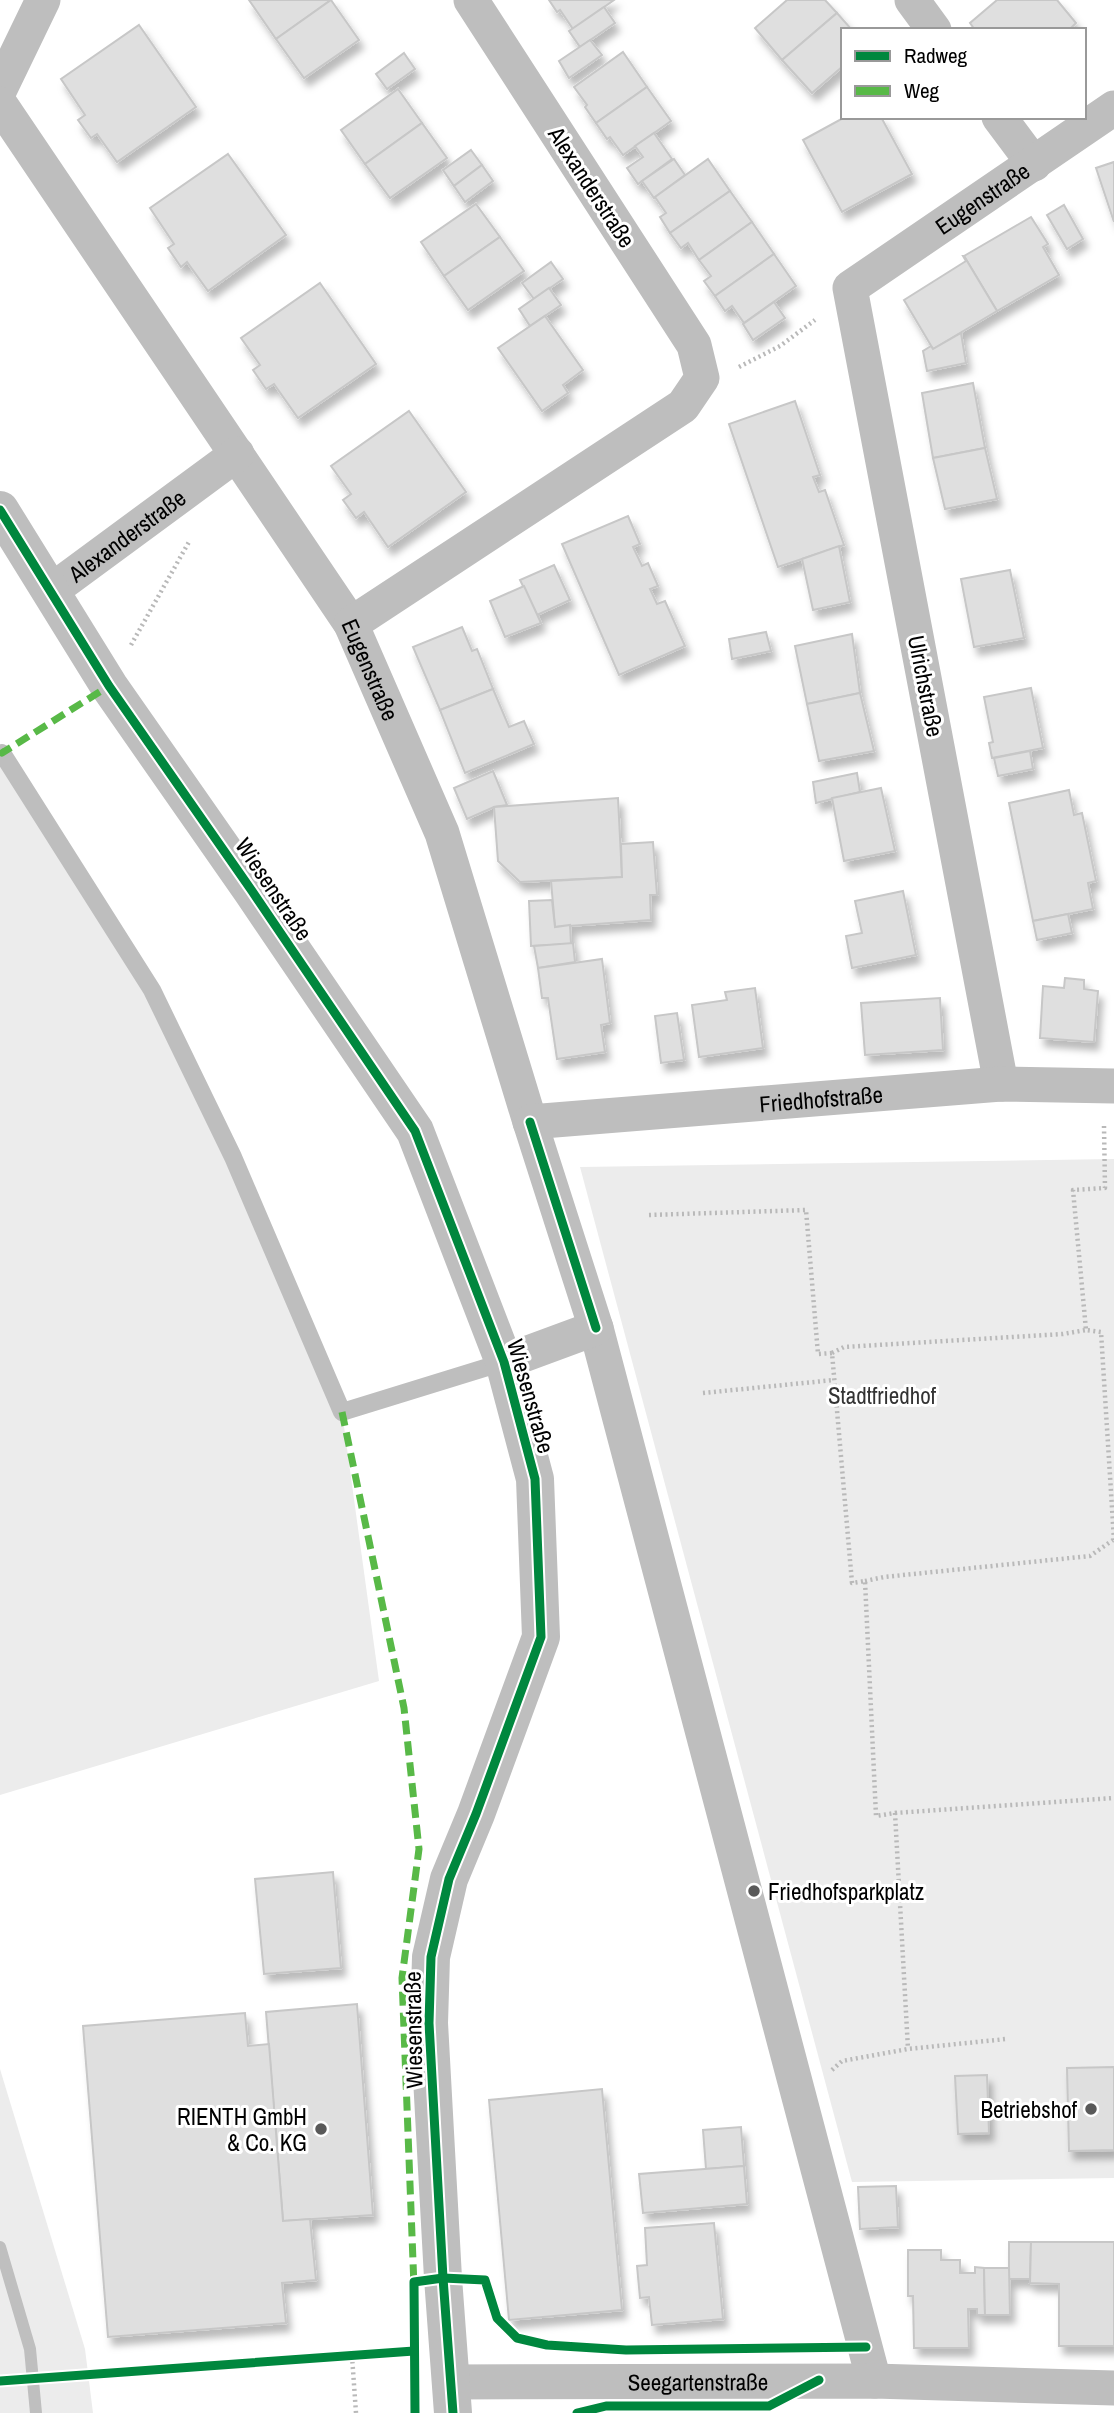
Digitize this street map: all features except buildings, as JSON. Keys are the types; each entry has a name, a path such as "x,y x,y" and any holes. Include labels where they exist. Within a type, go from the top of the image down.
{"street":[{"path":"0,89 43,0"},
{"name":"Alexanderstraße","path":"471,0 694,345 702,378"},
{"path":"912,0 933,28"},
{"path":"0,104 351,624"},
{"name":"Eugenstraße","path":"850,288 1114,108"},
{"path":"1000,119 1034,164"},
{"name":"Ulrichstraße","path":"850,288 1001,1084"},
{"name":"Eugenstraße","path":"702,378 683,406 351,624 442,833 596,1328 874,2381"},
{"name":"Alexanderstraße","path":"51,591 237,454"},
{"name":"Wiesenstraße","path":"0,510 109,686 415,1131 504,1362 534,1479 541,1637 476,1815 449,1879 431,1957 429,2023 452,2398"},
{"name":"Friedhofstraße","path":"530,1122 1001,1084 1108,1086"},
{"path":"504,1362 596,1328"},
{"name":"Seegartenstraße","path":"452,2398 874,2381 1114,2388"}],"lane":[{"path":"2,753 152,990 233,1157 342,1412 504,1362"}],"path":[{"path":"746,365 808,326"},
{"path":"109,686 190,539"},
{"path":"1086,1330 1073,1190 1105,1188 1108,1086"},
{"path":"649,1215 806,1210 818,1354 832,1353 844,1347 1063,1334 1086,1330 1101,1332 1114,1540 1090,1556 884,1577 852,1583 832,1353"},
{"path":"704,1393 834,1380"},
{"path":"865,1581 876,1815 1114,1798"},
{"path":"895,1813 908,2049"},
{"path":"797,2087 824,2077 842,2061 908,2049 1006,2039"},
{"path":"352,2356 356,2413"}],"green space":[{"path":"0,750 152,990 342,1412 379,1681 0,1795"},
{"name":"Stadtfriedhof","path":"1114,1159 1114,2178 852,2182 580,1167"},
{"path":"0,2069 85,2349 93,2413 0,2413"}],"waterway":[{"path":"0,2247 30,2349 36,2413"}],"marked path":[{"path":"0,750 2,753 109,686"},
{"path":"342,1412 404,1708 419,1849 402,1978 414,2287"}],"cycle path":[{"path":"0,510 109,686 415,1131 504,1362 535,1479 541,1637 476,1814 449,1879 431,1957 429,2023 453,2413"},
{"path":"530,1122 596,1328"},
{"path":"415,2413 414,2282 443,2278 485,2280 497,2318 517,2338 547,2345 626,2350 866,2347"},
{"path":"0,2381 414,2351"},
{"path":"577,2413 606,2406 769,2406 819,2380"}],"place":[{"name":"Friedhofsparkplatz","path":"754,1891"},
{"name":"Betriebshof","path":"1091,2109"},
{"name":"RIENTH GmbH & Co. KG","path":"321,2129"}]}
